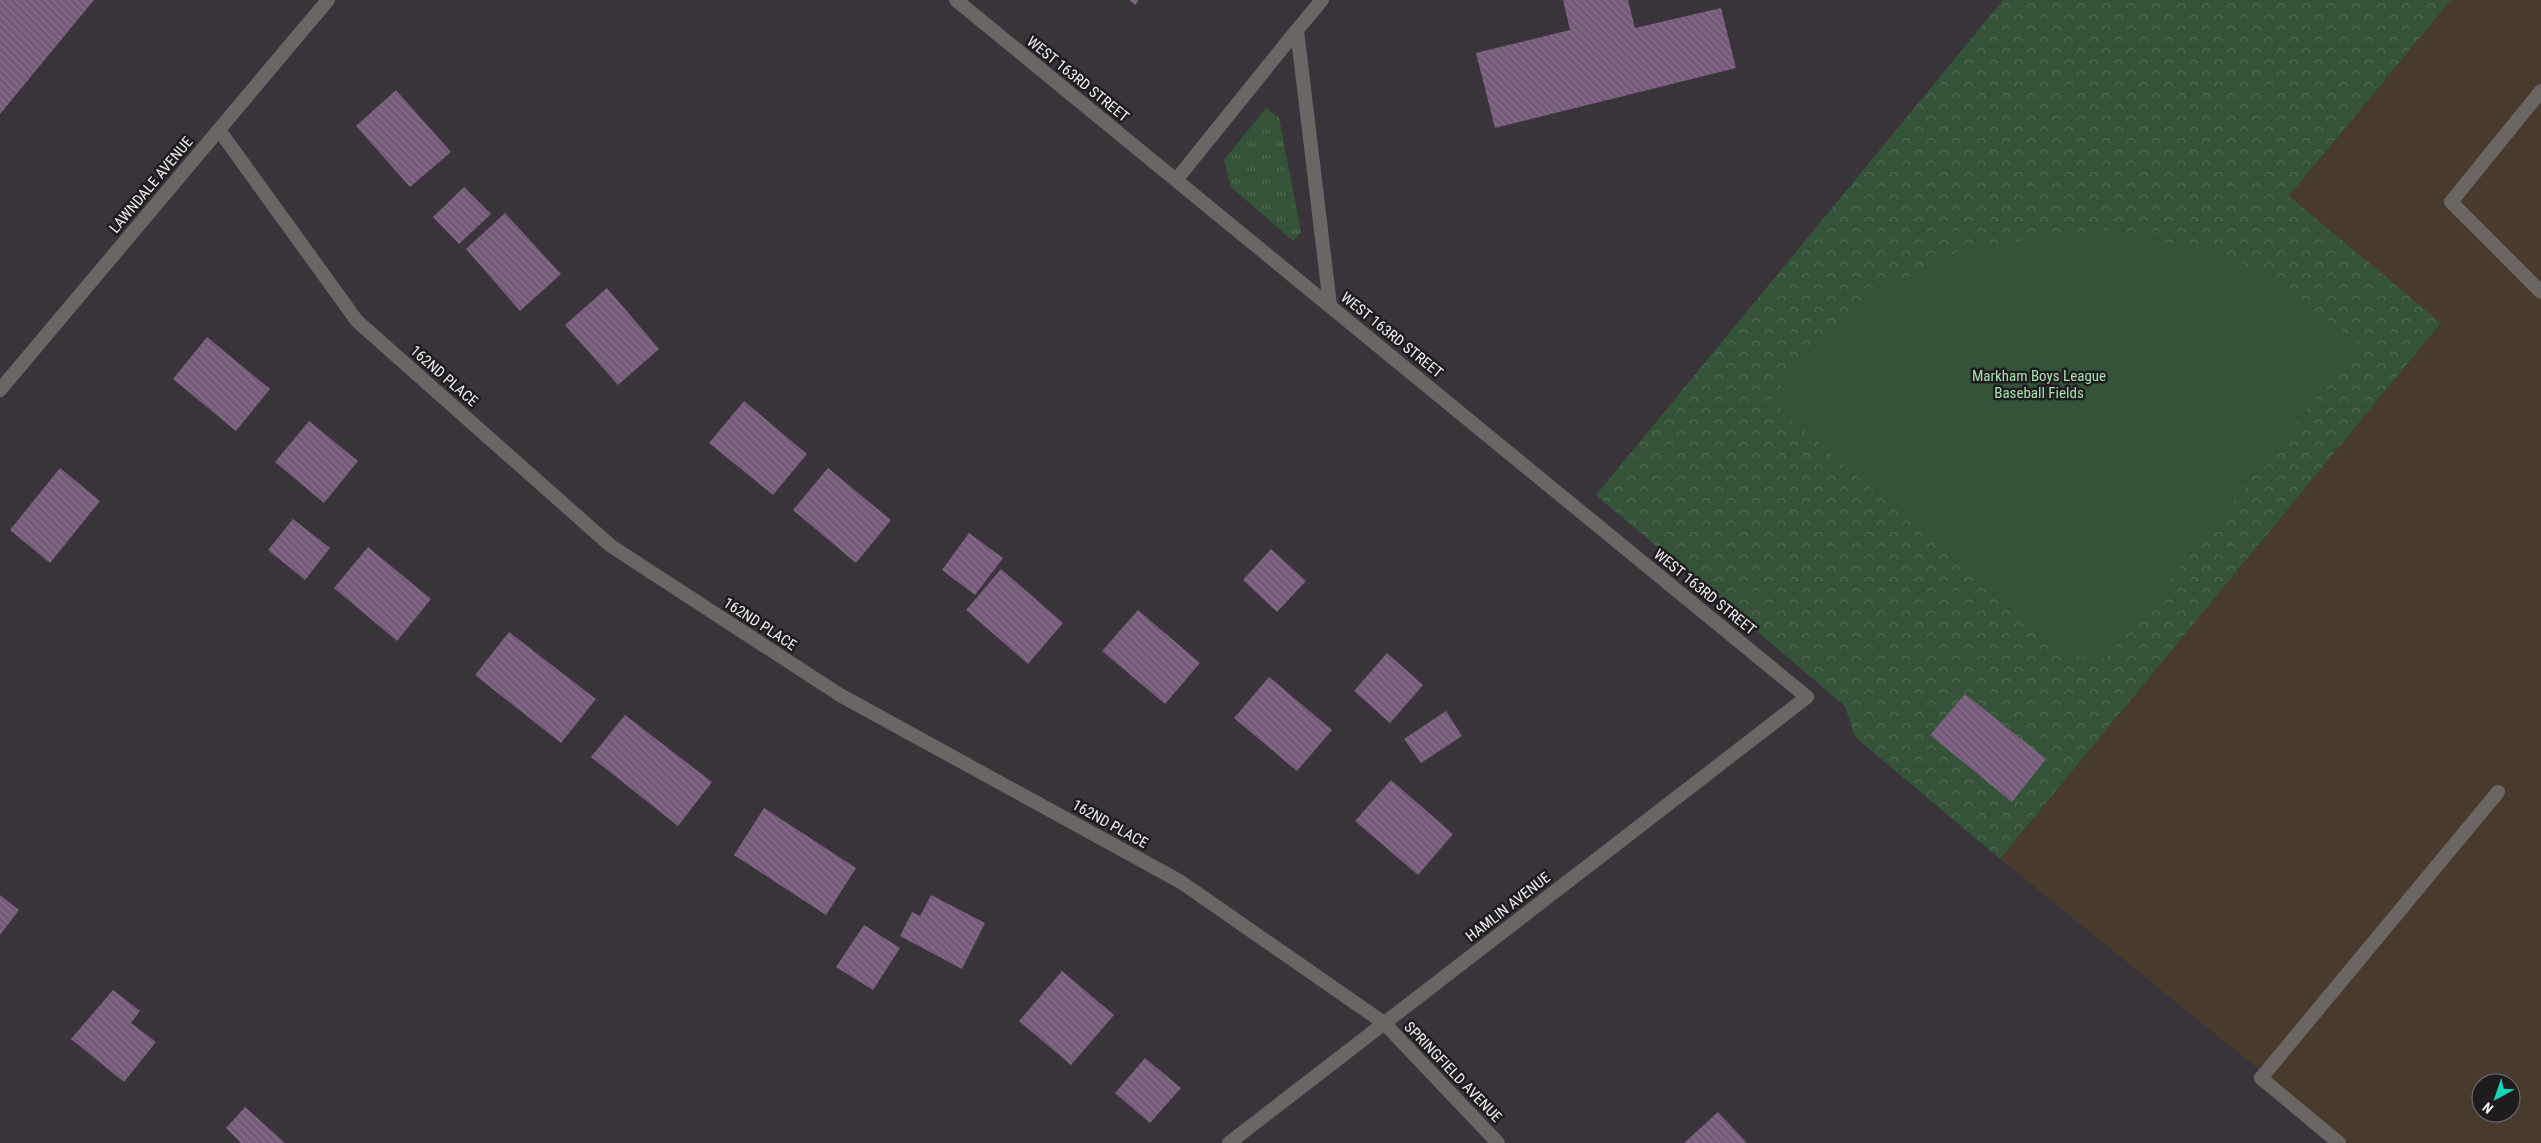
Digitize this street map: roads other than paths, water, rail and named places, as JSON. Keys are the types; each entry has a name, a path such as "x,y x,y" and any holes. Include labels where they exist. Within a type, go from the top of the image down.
{"street":[{"name":"LAWNDALE AVENUE","path":"0,390 328,0"},
{"name":"WEST 163RD STREET","path":"956,0 1807,697"},
{"path":"1176,180 1322,0"},
{"path":"1297,30 1330,305"},
{"path":"2541,91 2452,202 2541,292"},
{"name":"162ND PLACE","path":"218,130 357,321 611,546 840,695 1182,882 1384,1024"},
{"name":"HAMLIN AVENUE","path":"1229,1143 1807,697"},
{"path":"2340,1143 2261,1078 2498,792"},
{"name":"SPRINGFIELD AVENUE","path":"1384,1024 1498,1143"}],"park label":[{"name":"Markham Boys League Baseball Fields","path":"2039,384"}]}
